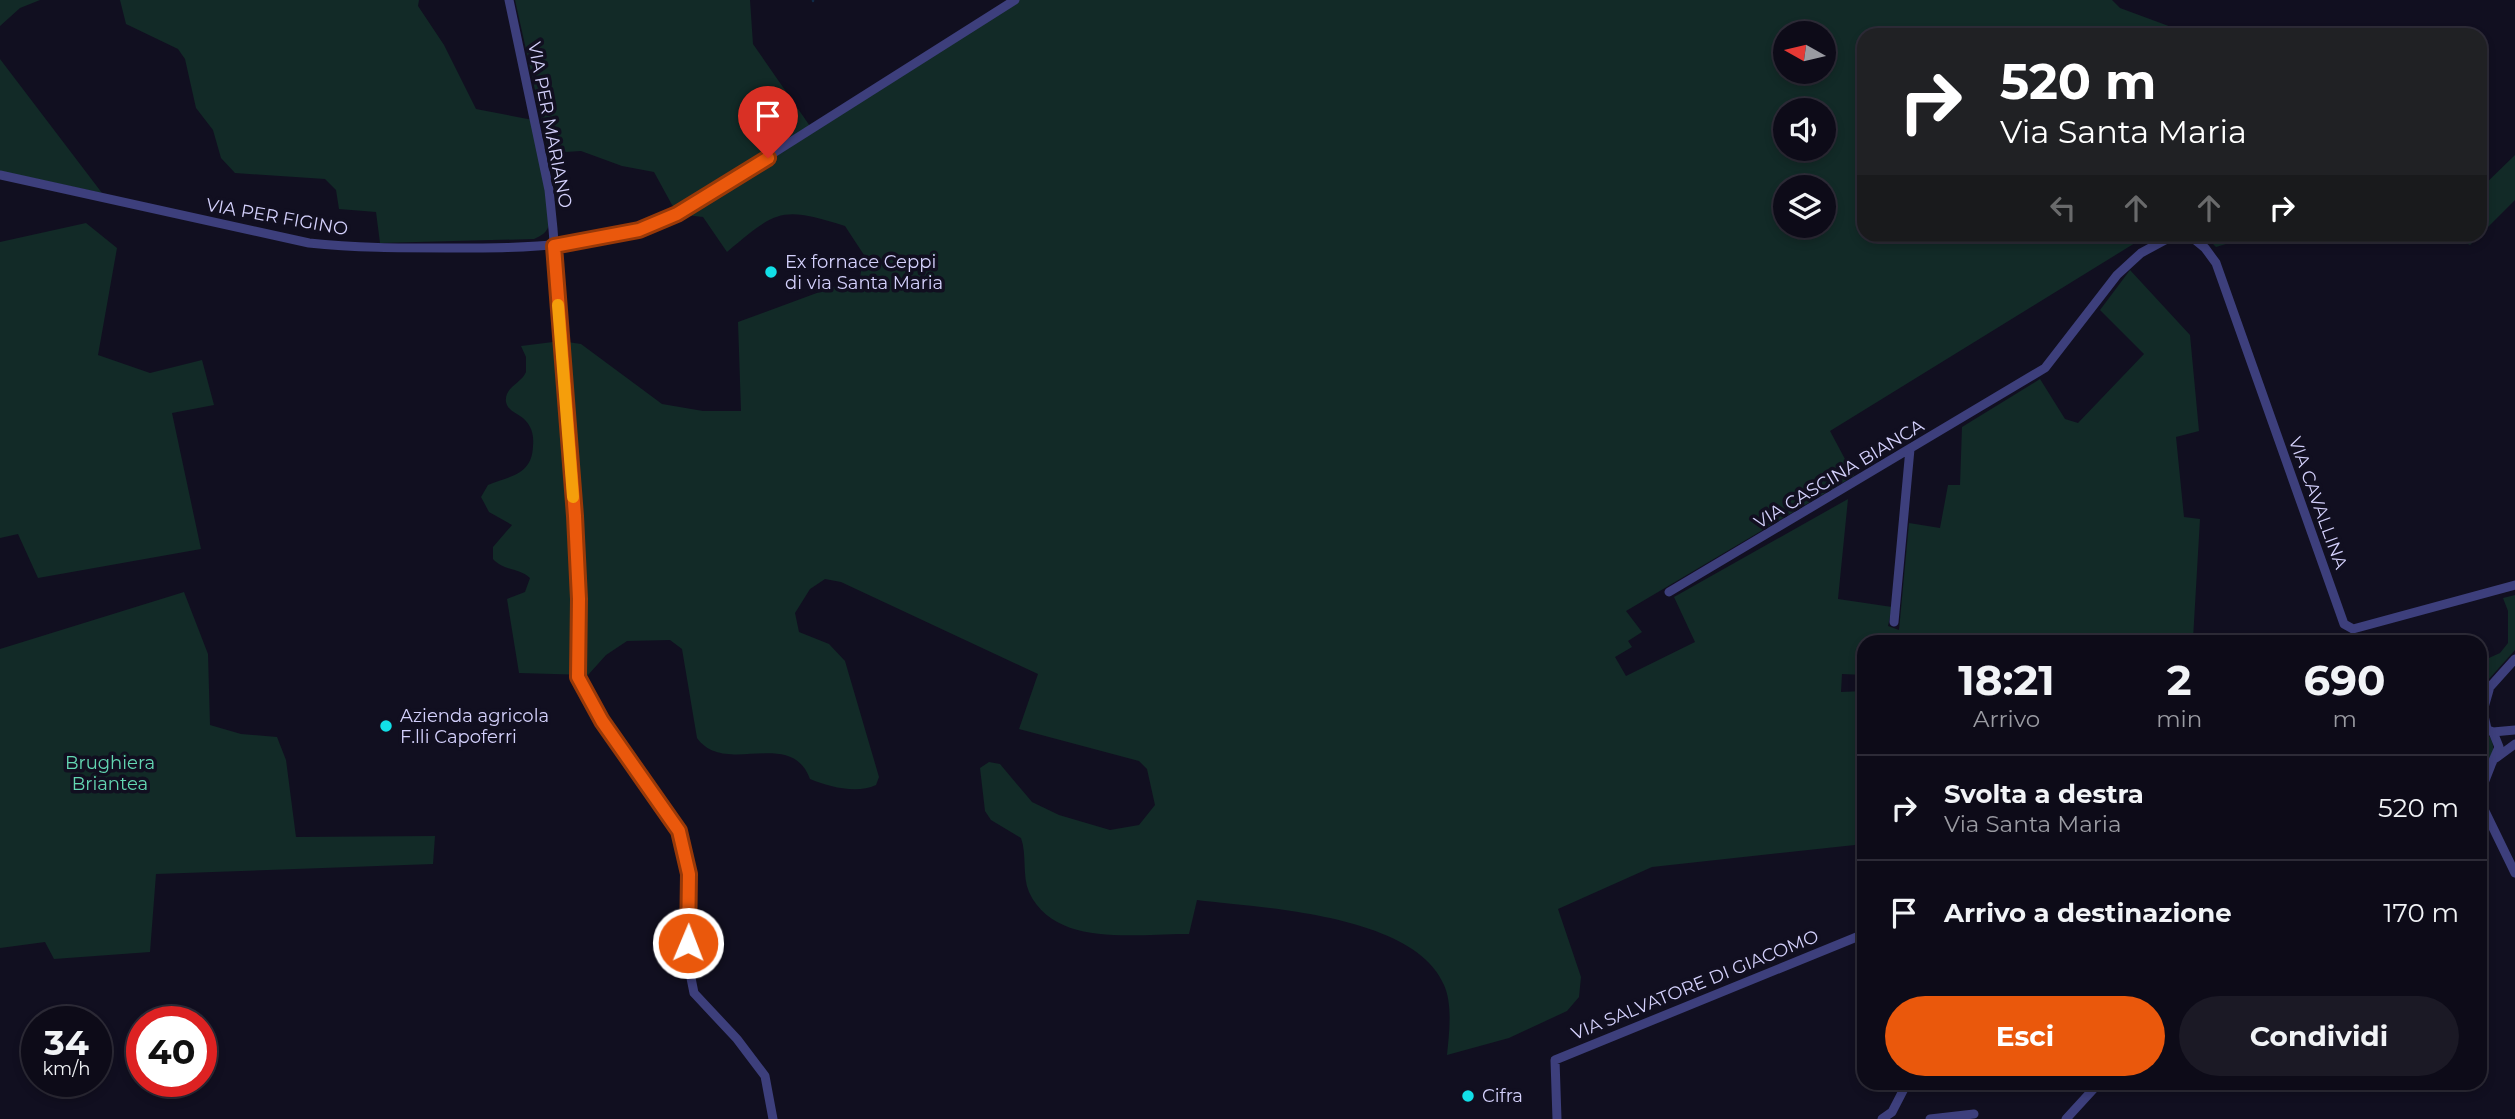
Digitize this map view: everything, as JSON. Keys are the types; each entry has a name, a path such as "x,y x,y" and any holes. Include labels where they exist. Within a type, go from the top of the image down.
{"street":[{"name":"VIA PER MARIANO","path":"509,0 549,190 575,516 579,599 578,677 602,721 679,831 689,874 689,968 694,993 757,1063 770,1091 773,1119"},
{"name":"VIA PER FIGINO","path":"0,175 309,243 383,248 533,248 619,236 677,214 1015,0"},
{"name":"VIA CASCINA BIANCA","path":"1669,592 2045,369 2117,275 2141,253 2161,242"},
{"name":"VIA CAVALLINA","path":"2198,242 2216,263 2344,624 2353,629 2515,585"},
{"path":"1894,622 1910,449"},
{"path":"2487,690 2515,659"},
{"path":"2487,698 2491,685"},
{"path":"2487,729 2515,730"},
{"path":"2487,729 2499,747 2487,777"},
{"path":"2487,766 2515,744"},
{"path":"2487,815 2515,873"},
{"name":"VIA SALVATORE DI GIACOMO","path":"1557,1119 1555,1060 1857,937"},
{"path":"1882,1119 1892,1112 1903,1090"},
{"path":"2066,1119 2093,1090"},
{"path":"1930,1119 1974,1114"}],"green space":[{"path":"0,0 40,0 20,8 0,26"},
{"path":"120,0 419,0 418,6 444,45 476,109 533,120 549,202 547,229 534,239 380,243 376,212 339,209 336,190 325,179 235,173 221,158 213,130 196,108 185,59 178,49 126,24"},
{"path":"515,0 750,0 753,44 812,129 1015,0 2112,0 2120,8 2174,28 1857,28 1857,242 2137,242 1830,431 1854,476 1626,611 1642,632 1628,641 1632,647 1615,657 1626,676 1695,642 1674,597 1848,499 1838,599 1892,607 1888,626 1899,630 1909,523 1940,528 1948,485 1960,485 1962,427 2040,379 2065,419 2078,423 2144,354 2100,310 2130,270 2190,335 2199,431 2176,437 2184,517 2200,519 2193,635 1857,635 1857,675 1842,674 1841,692 1857,691 1857,845 1652,867 1558,909 1581,977 1579,997 1567,1011 1509,1038 1447,1055 1449,1010 1444,985 1427,961 1402,943 1370,929 1296,912 1197,900 1189,934 1100,934 1078,930 1058,922 1041,910 1027,886 1021,838 991,820 985,811 980,768 989,762 1000,764 1032,802 1059,815 1110,830 1139,825 1155,805 1147,769 1139,761 1019,729 1038,674 841,582 825,579 810,589 795,613 799,632 829,644 845,661 879,777 876,785 868,788 843,788 810,779 801,764 788,756 773,753 724,754 709,749 697,738 682,649 670,640 627,641 606,655 588,675 519,673 507,599 525,592 530,578 522,572 502,566 493,559 493,547 512,525 489,512 481,497 488,485 524,469 532,456 531,429 506,402 510,389 526,372 526,357 521,346 561,341 581,344 662,404 703,411 741,411 738,322 860,277 864,255 845,226 807,216 781,216 758,227 727,252 703,217 677,214 654,172 622,166 581,151 549,153"},
{"path":"0,59 102,193 0,171"},
{"path":"2515,155 2515,200 2487,228 2487,182"},
{"path":"86,223 117,248 98,355 150,373 202,360 214,405 172,413 201,549 38,578 18,534 0,538 0,242"},
{"path":"2211,242 2233,242 2216,247"},
{"name":"Brughiera Briantea","path":"184,592 208,654 210,725 241,734 277,737 286,760 296,837 435,836 433,864 156,874 150,952 54,959 45,942 0,948 0,649"},
{"path":"2515,595 2515,650 2487,681 2487,659 2500,653 2508,643 2508,611 2503,598"},
{"path":"2487,735 2493,746 2487,761"}],"slow traffic":[{"path":"558,305 573,497"}],"place":[{"name":"Ex fornace Ceppi di via Santa Maria","path":"771,272"},
{"name":"Azienda agricola F.lli Capoferri","path":"386,726"},
{"name":"Cifra","path":"1468,1096"}],"route":[{"path":"688,943 689,874 679,831 602,721 583,692 578,677 579,599 575,516 554,246 619,236 639,230 677,214 768,158"}]}
